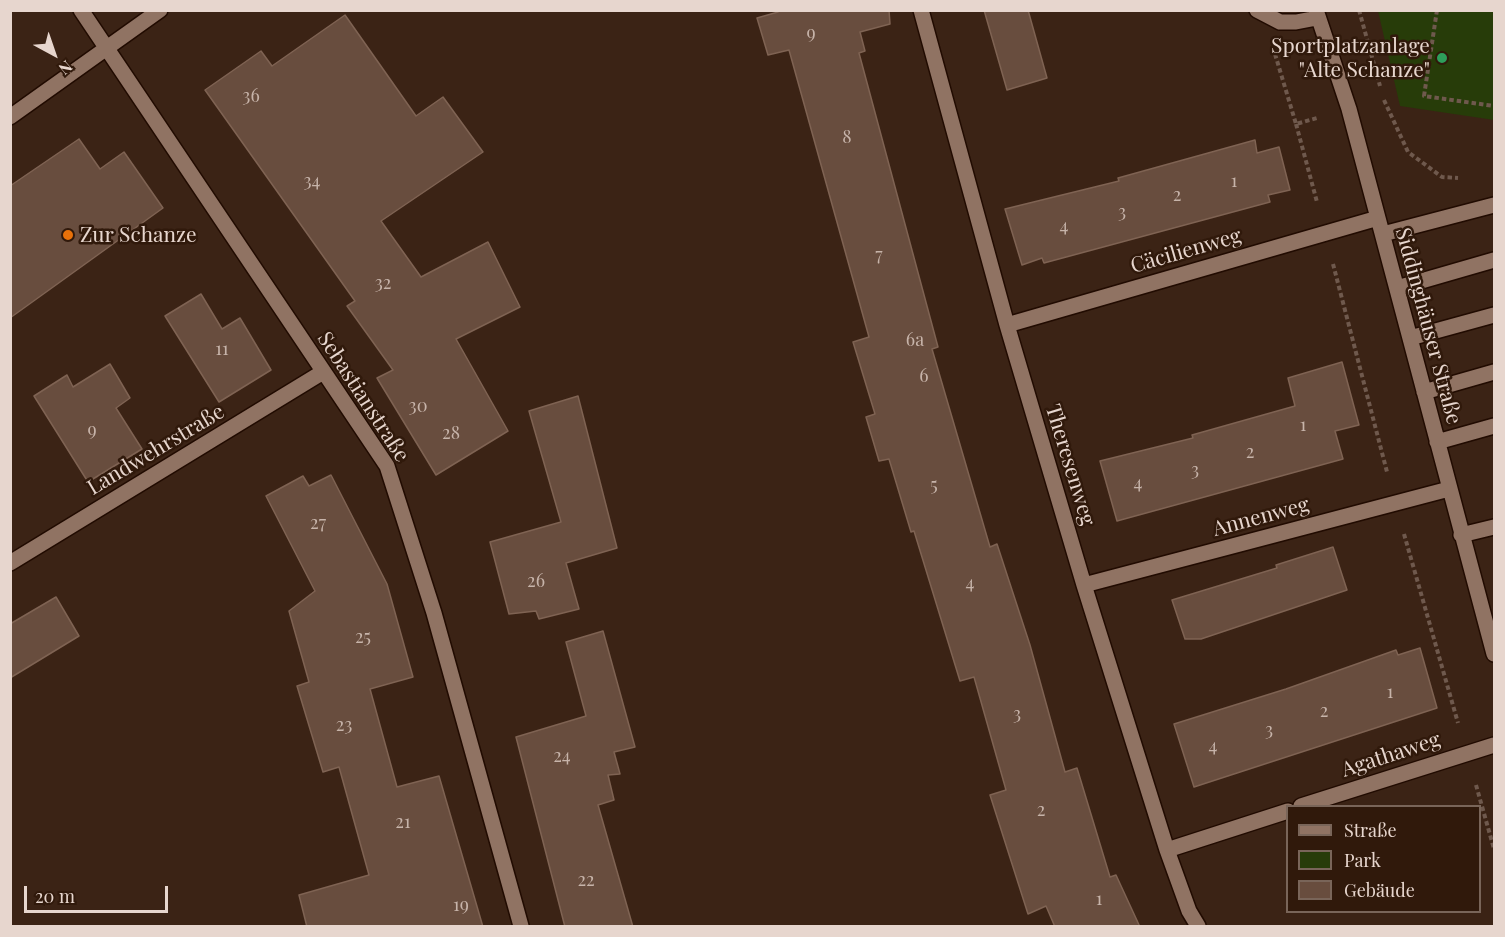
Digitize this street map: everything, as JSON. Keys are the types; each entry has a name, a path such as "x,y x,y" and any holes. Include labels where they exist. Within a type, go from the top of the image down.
{"street":[{"name":"Sebastianstraße","path":"81,10 387,466 434,613 521,927"},
{"path":"10,117 160,10"},
{"name":"Theresenweg","path":"921,10 1006,325 1084,585 1167,850 1198,927"},
{"path":"1257,10 1280,22 1296,22 1317,14"},
{"name":"Siddinghäuser Straße","path":"1317,14 1349,109 1494,654"},
{"path":"1383,234 1494,205"},
{"name":"Cäcilienweg","path":"1006,325 1378,218"},
{"path":"1397,288 1494,260"},
{"path":"1410,338 1494,315"},
{"name":"Landwehrstraße","path":"10,563 323,372"},
{"path":"1424,392 1494,372"},
{"path":"1437,442 1492,427"},
{"name":"Annenweg","path":"1084,585 1449,489"},
{"path":"1461,535 1494,527"},
{"name":"Agathaweg","path":"1307,805 1494,745"},
{"path":"1167,850 1286,811"}],"path":[{"path":"1359,10 1380,88"},
{"path":"1437,10 1424,96 1494,106"}],"green space":[{"name":"Sportplatzanlage \"Alte Schanze\"","path":"1378,11 1494,11 1494,120 1400,106"}],"building":[{"path":"778,10 889,10 890,24 860,32 865,51 859,53 938,347 932,349 990,547 997,544 1030,645 1065,772 1077,768 1110,877 1116,875 1140,927 1055,927 1046,906 1028,914 990,795 1006,790 974,677 960,681 914,531 911,532 889,459 879,461 866,417 875,414 853,342 869,337 789,50 768,55 757,18 778,12"},
{"path":"984,10 1028,10 1047,78 1007,90"},
{"path":"345,15 416,116 443,97 483,152 381,221 421,277 488,242 520,307 456,339 508,431 436,475 377,378 393,370 347,306 355,301 205,90 261,51 272,66"},
{"name":"Zur Schanze","path":"79,139 100,169 124,152 163,208 10,318 10,186"},
{"path":"1255,140 1257,153 1279,147 1290,190 1268,195 1270,202 1044,263 1042,258 1022,265 1005,209 1119,181 1118,178"},
{"path":"201,294 222,329 240,318 271,370 219,402 165,316"},
{"path":"1342,362 1359,425 1335,431 1343,459 1117,521 1100,461 1193,438 1192,435 1295,406 1288,378"},
{"path":"110,364 130,398 116,408 142,449 88,482 34,396 67,375 73,387"},
{"path":"578,396 617,548 566,563 579,609 539,619 536,611 509,614 490,542 561,522 529,411"},
{"path":"331,475 387,584 413,677 370,689 397,787 439,776 483,927 307,927 299,895 369,875 339,767 323,772 297,686 309,682 289,611 315,591 266,496 303,476 309,486"},
{"path":"1333,547 1347,590 1201,639 1185,639 1172,600 1277,568 1276,565"},
{"path":"56,597 79,636 10,678 10,624"},
{"path":"603,631 635,747 614,752 620,774 608,775 614,800 598,805 633,927 565,927 516,737 586,716 566,642"},
{"path":"1420,648 1437,708 1194,787 1174,724 1286,689 1396,650 1398,655"}],"place":[{"name":"Sportplatzanlage \"Alte Schanze\"","path":"1442,58"},
{"name":"Zur Schanze","path":"68,235"}]}
